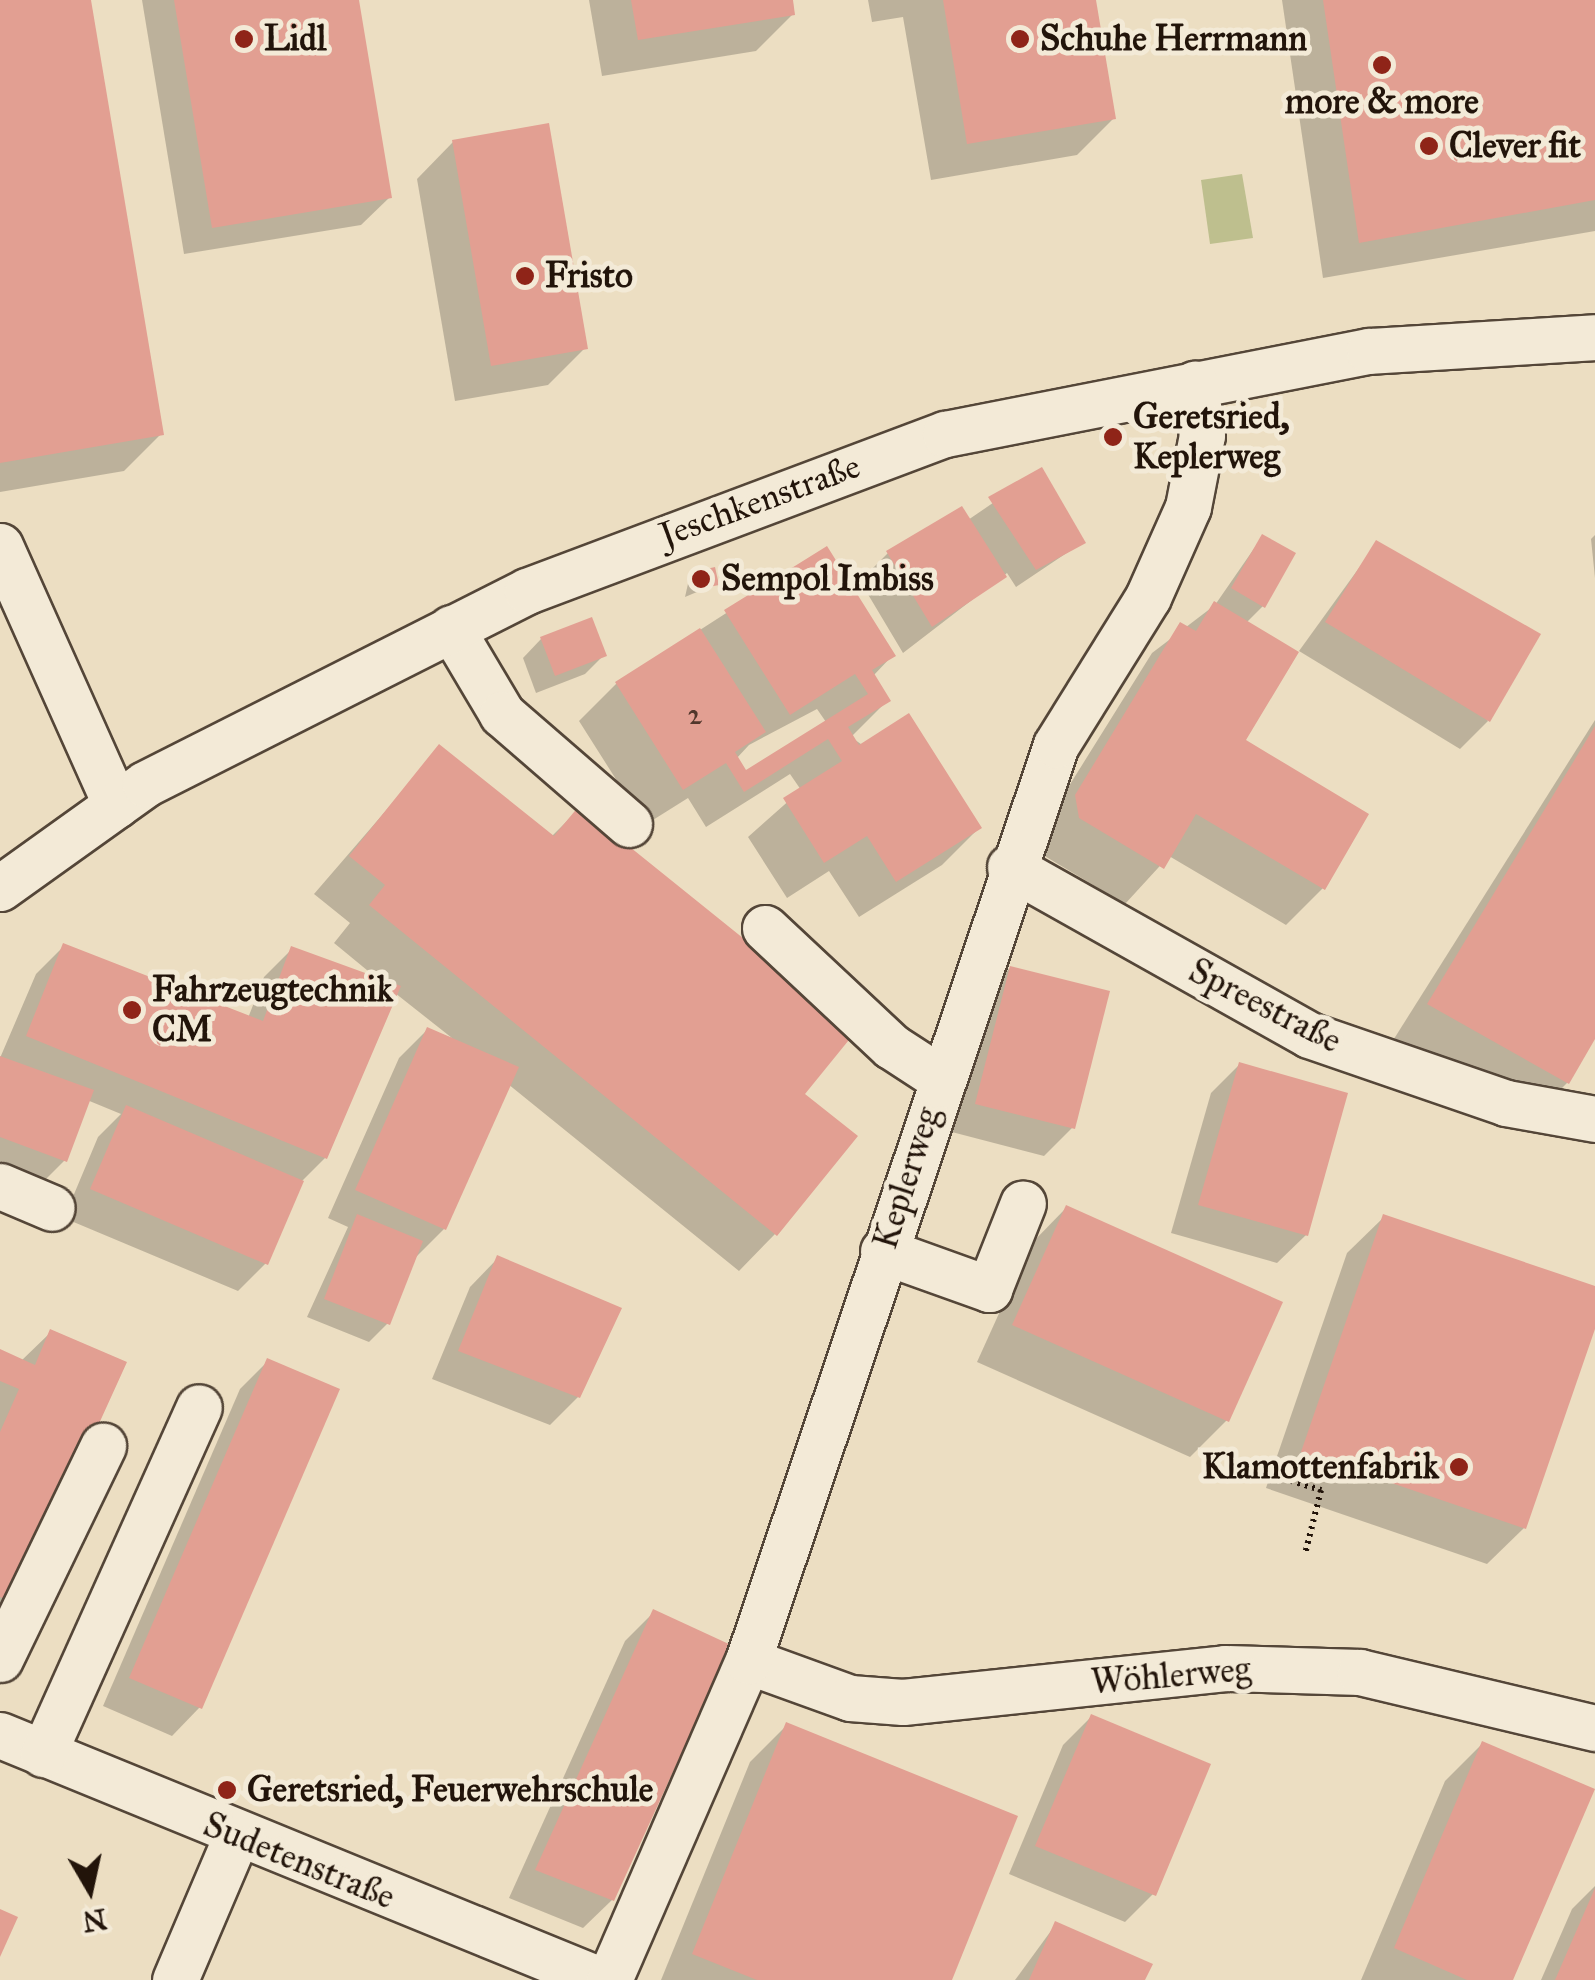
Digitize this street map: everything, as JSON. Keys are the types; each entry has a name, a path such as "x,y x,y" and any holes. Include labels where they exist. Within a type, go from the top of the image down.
{"street":[{"name":"Jeschkenstraße","path":"2,881 116,805 451,628 714,515 945,434 1368,351 1595,337"},
{"name":"Keplerweg","path":"609,1980 748,1661 1010,867 1056,745 1148,597 1188,507 1202,435 1195,382"},
{"path":"0,546 116,805"},
{"path":"451,628 502,714 629,824"},
{"name":"Spreestraße","path":"1010,867 1309,1035 1506,1103 1595,1119"},
{"path":"765,928 891,1046 940,1078"},
{"path":"0,1186 52,1208"},
{"path":"883,1251 988,1289 1023,1204"},
{"path":"43,1754 199,1407"},
{"path":"0,1659 104,1446"},
{"name":"Wöhlerweg","path":"748,1661 850,1698 903,1702 1225,1668 1360,1672 1595,1728"},
{"name":"Sudetenstraße","path":"0,1735 236,1838 600,1980"},
{"path":"175,1980 236,1838"}],"path":[{"path":"1262,1472 1322,1490 1305,1554"}],"green space":[{"path":"1242,174 1253,238 1210,244 1201,180"}],"building":[{"path":"0,0 91,0 164,435 0,463"},
{"path":"174,0 359,0 392,198 212,228"},
{"path":"631,0 793,0 795,15 638,40"},
{"path":"943,0 1096,0 1116,119 967,144"},
{"path":"1323,0 1595,0 1595,200 1359,243"},
{"path":"549,123 588,349 491,366 452,140"},
{"path":"1042,467 1086,543 1036,570 988,497"},
{"path":"962,506 1007,577 932,627 886,551"},
{"path":"1262,534 1296,553 1265,608 1231,588"},
{"path":"1376,540 1541,634 1490,722 1325,622"},
{"path":"827,546 896,656 872,670 891,701 848,727 859,745 909,713 982,828 896,882 867,836 824,863 783,798 842,761 828,739 744,792 726,763 683,790 615,682 700,628 766,732 735,752 746,770 868,694 855,674 790,715 724,610"},
{"path":"715,567 719,585 693,590 689,573"},
{"path":"1214,601 1299,652 1246,740 1369,814 1325,890 1196,814 1164,869 1079,818 1075,795 1180,622 1196,631"},
{"path":"592,617 607,656 555,676 540,637"},
{"path":"1595,726 1595,1039 1569,1084 1427,1004"},
{"path":"439,744 554,836 579,806 857,1030 805,1094 858,1136 777,1236 369,905 385,885 349,856"},
{"path":"63,943 263,1021 291,946 401,986 327,1159 26,1036"},
{"path":"1010,966 1110,991 1075,1129 975,1104"},
{"path":"427,1027 519,1067 446,1230 355,1190"},
{"path":"0,1056 94,1090 67,1162 0,1137"},
{"path":"1239,1062 1348,1093 1308,1236 1198,1205"},
{"path":"126,1105 304,1181 268,1265 90,1189"},
{"path":"1066,1205 1283,1302 1229,1422 1012,1325"},
{"path":"357,1214 423,1241 390,1325 324,1299"},
{"path":"1383,1214 1595,1286 1595,1329 1526,1529 1301,1452"},
{"path":"497,1255 622,1308 580,1398 458,1351"},
{"path":"50,1329 127,1362 17,1604 0,1597 0,1432 19,1389 0,1381 0,1349 35,1365"},
{"path":"267,1358 340,1389 202,1709 129,1678"},
{"path":"653,1609 731,1645 614,1901 535,1870"},
{"path":"1091,1714 1211,1764 1156,1896 1035,1846"},
{"path":"786,1722 1018,1816 952,1980 757,1980 692,1954"},
{"path":"1482,1741 1595,1789 1513,1980 1467,1980 1394,1948"},
{"path":"1595,1888 1595,1980 1555,1980"},
{"path":"0,1909 18,1917 0,1957"},
{"path":"1055,1921 1153,1964 1145,1980 1029,1980"}],"place":[{"name":"Lidl","path":"244,39"},
{"name":"Schuhe Herrmann","path":"1020,39"},
{"name":"more & more","path":"1382,65"},
{"name":"Clever fit","path":"1429,146"},
{"name":"Fristo","path":"525,276"},
{"name":"Geretsried, Keplerweg","path":"1113,437"},
{"name":"Sempol Imbiss","path":"701,579"},
{"name":"Fahrzeugtechnik CM","path":"132,1010"},
{"name":"Klamottenfabrik","path":"1459,1467"},
{"name":"Geretsried, Feuerwehrschule","path":"227,1790"}]}
